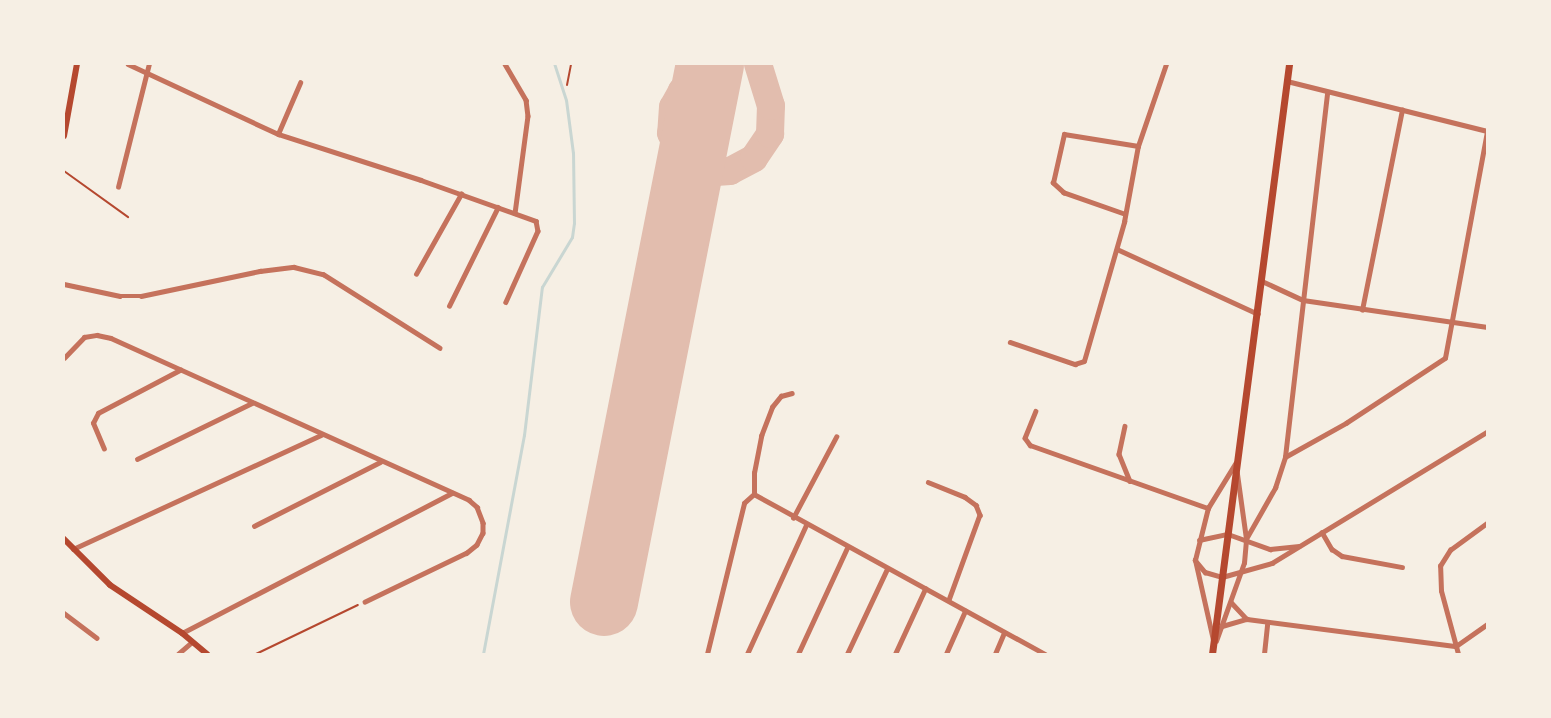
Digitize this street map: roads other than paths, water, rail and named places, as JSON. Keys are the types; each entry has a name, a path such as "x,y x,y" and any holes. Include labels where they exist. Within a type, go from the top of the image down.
{"main road":[{"path":"64,136 66,113 77,64"},
{"path":"1212,654 1236,463 1258,314 1289,64"},
{"path":"64,539 72,550 110,585 182,633 207,654"}],"street":[{"path":"128,64 278,134 461,194 536,221 538,231 506,302"},
{"path":"118,187 149,64"},
{"path":"505,64 526,100 528,116 515,214"},
{"path":"1010,342 1075,364 1084,360 1117,249 1138,146 1166,64"},
{"path":"1285,457 1346,423 1445,358 1487,131 1287,81"},
{"path":"278,134 300,83"},
{"path":"1246,539 1275,488 1285,457 1327,92"},
{"path":"1362,310 1402,110"},
{"path":"1124,214 1064,193 1055,187 1053,182 1062,137 1067,133 1138,146"},
{"path":"416,274 461,194"},
{"path":"449,306 498,207"},
{"path":"1117,249 1258,314"},
{"path":"64,284 120,296 141,296 260,271 294,267 323,274 440,348"},
{"path":"1262,281 1303,300 1452,324 1487,327"},
{"path":"64,358 84,337 97,335 180,370 380,462 469,500 481,514 483,533 477,545 456,560 365,602"},
{"path":"104,449 93,423 98,413 180,370"},
{"path":"707,654 744,503 754,494 754,473 761,436 772,407 781,396 792,393"},
{"path":"137,458 252,403"},
{"path":"1036,410 1026,442 1208,508"},
{"path":"1125,426 1119,454 1130,481"},
{"path":"1195,560 1205,572 1222,577 1241,574 1288,555 1299,546 1487,432"},
{"path":"72,550 321,435"},
{"path":"793,518 836,437"},
{"path":"254,526 380,462"},
{"path":"1214,646 1195,560 1208,508 1236,463"},
{"path":"1214,646 1241,574 1246,539 1236,463"},
{"path":"928,482 965,497 976,505 980,515 949,600"},
{"path":"182,633 452,493"},
{"path":"754,494 847,548 949,600 1004,633 1045,654"},
{"path":"1458,654 1441,591 1440,566 1450,550 1487,523"},
{"path":"747,654 806,525"},
{"path":"1322,532 1332,549 1342,556 1402,567"},
{"path":"1199,540 1228,534 1270,549 1299,546"},
{"path":"798,654 847,548"},
{"path":"847,654 887,569"},
{"path":"895,654 925,589"},
{"path":"1231,602 1247,619"},
{"path":"946,654 965,611"},
{"path":"64,613 97,638"},
{"path":"1222,626 1247,619 1456,646 1487,624"},
{"path":"1264,654 1267,623"},
{"path":"995,654 1004,633"},
{"path":"178,654 192,642"}],"waterway":[{"path":"483,654 524,435 542,287 572,237 574,223 573,153 566,100 554,64"}]}
